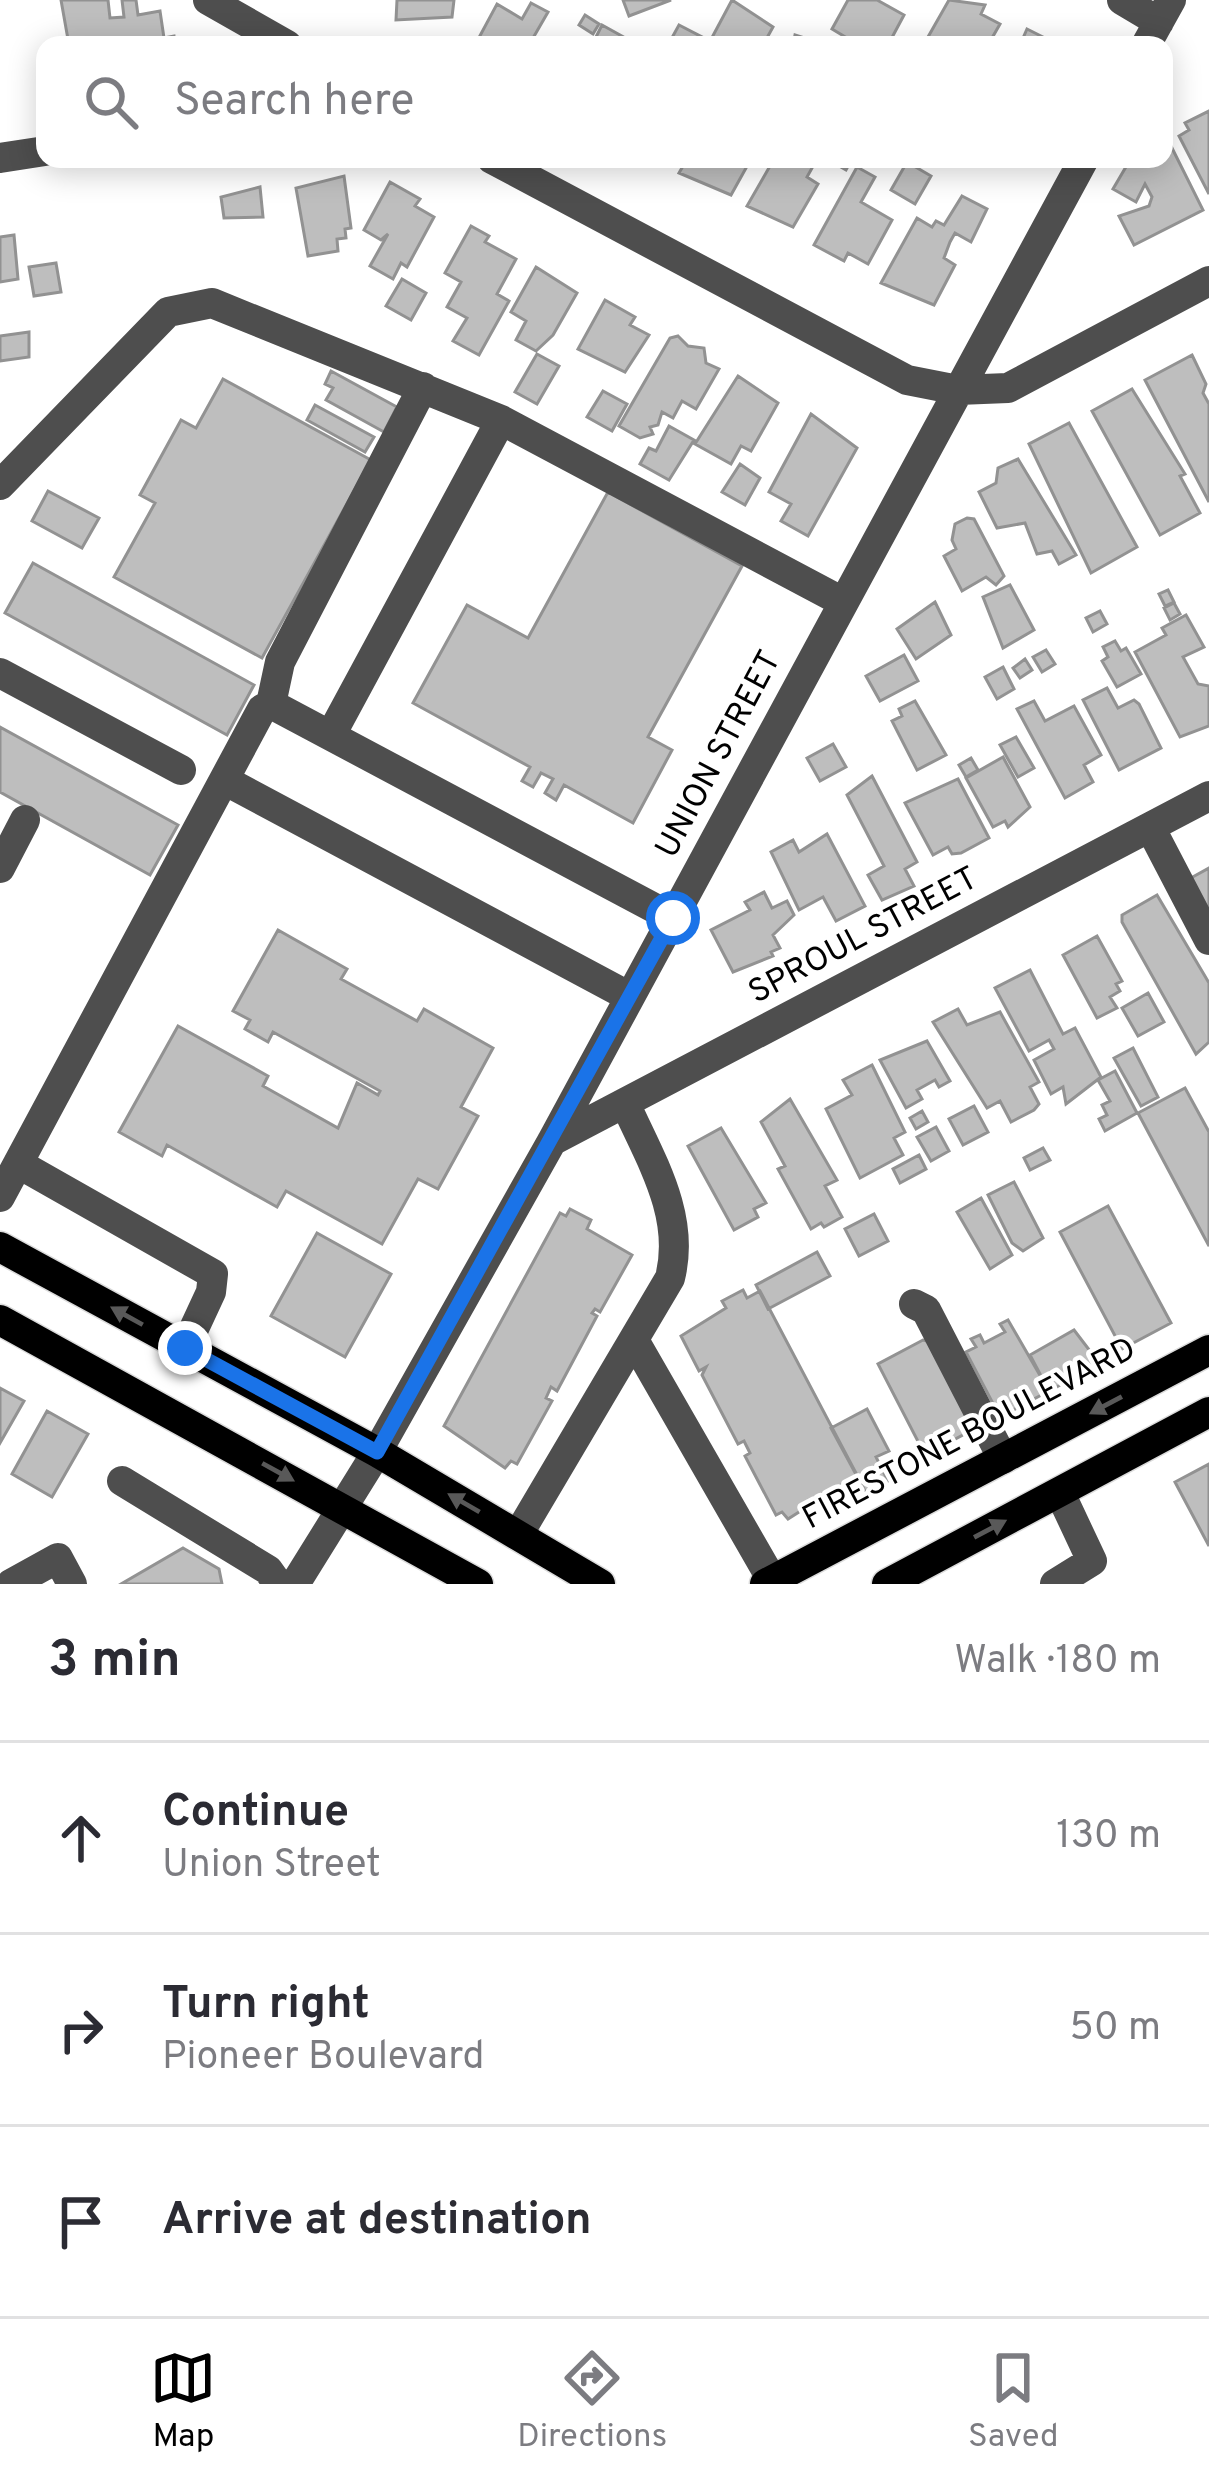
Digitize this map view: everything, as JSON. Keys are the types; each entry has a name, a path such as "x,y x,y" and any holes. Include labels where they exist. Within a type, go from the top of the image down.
{"main road":[{"path":"0,1247 377,1452 601,1584"},
{"path":"3,1328 478,1584"},
{"path":"887,1584 1209,1412 1202,1354"},
{"name":"FIRESTONE BOULEVARD","path":"768,1582 1202,1354"}],"street":[{"path":"208,0 270,36"},
{"path":"1122,0 1159,22"},
{"path":"0,158 36,152"},
{"path":"509,168 907,380 958,389 1009,388 1209,280"},
{"name":"UNION STREET","path":"295,1584 377,1452 552,1141 1079,168"},
{"path":"0,485 167,312 212,302 501,420 843,602"},
{"path":"272,704 280,662 423,387"},
{"path":"332,734 501,420"},
{"path":"0,673 181,770"},
{"path":"272,704 673,918"},
{"path":"0,1197 262,709 272,704"},
{"path":"226,781 630,997"},
{"name":"SPROUL STREET","path":"552,1141 1209,796"},
{"path":"0,868 25,820"},
{"path":"1150,827 1209,940"},
{"path":"518,1535 670,1278 678,1247 670,1207 625,1102"},
{"path":"19,1164 213,1274 211,1292 185,1348"},
{"path":"914,1304 926,1310 1003,1459"},
{"path":"634,1340 768,1582"},
{"path":"122,1481 268,1570 278,1584"},
{"path":"1055,1584 1092,1561 1060,1493"},
{"path":"10,1584 58,1558 72,1584"}],"building":[{"path":"61,0 108,0 110,18 124,17 122,0 136,0 138,15 160,11 164,36 67,36"},
{"path":"397,0 454,0 452,17 396,20"},
{"path":"623,0 671,0 629,16"},
{"path":"732,0 773,27 768,36 713,36"},
{"path":"848,0 877,0 904,15 893,36 844,36 832,29"},
{"path":"949,0 985,5 981,14 1000,24 993,36 929,36"},
{"path":"531,3 548,12 534,36 480,36 497,4 522,19"},
{"path":"585,15 599,24 593,34 579,25"},
{"path":"602,25 622,36 596,36"},
{"path":"679,25 700,36 673,36"},
{"path":"1209,111 1209,194 1179,136 1189,130 1185,123"},
{"path":"1173,150 1203,210 1134,245 1119,216 1149,206 1152,197 1145,184 1136,202 1113,189 1125,168 1173,168"},
{"path":"682,168 746,168 731,195 679,173"},
{"path":"769,168 812,168 807,177 818,184 793,227 747,206"},
{"path":"856,168 875,177 861,202 892,220 868,264 848,253 844,261 814,245"},
{"path":"904,168 917,168 931,176 915,204 891,190"},
{"path":"344,176 351,228 345,229 346,238 337,239 338,251 308,256 296,188"},
{"path":"390,182 420,199 415,206 434,217 407,267 401,263 393,279 370,266 388,234 381,240 364,230"},
{"path":"260,187 263,217 224,218 221,197"},
{"path":"962,196 987,209 971,242 955,233 950,242 944,258 955,265 934,305 881,283 917,218 932,227 936,221 944,225"},
{"path":"471,226 489,236 485,242 516,259 497,294 509,301 479,355 453,341 467,318 447,307 461,282 445,273"},
{"path":"14,235 18,279 0,282 0,237"},
{"path":"56,263 61,292 34,296 29,267"},
{"path":"536,267 577,293 553,335 536,351 516,340 526,321 511,312"},
{"path":"402,279 426,293 411,320 386,306"},
{"path":"605,300 635,317 630,325 649,335 625,372 578,349"},
{"path":"29,332 29,357 0,361 0,336"},
{"path":"678,336 688,346 704,348 706,363 719,369 696,409 682,401 673,418 662,412 658,425 650,427 653,434 640,438 619,426 670,338"},
{"path":"537,354 559,366 537,404 515,392"},
{"path":"1192,355 1206,384 1203,393 1209,404 1209,502 1145,380"},
{"path":"331,371 397,407 384,432 326,400 333,388 325,384"},
{"path":"738,376 778,403 751,451 741,446 731,464 695,444"},
{"path":"223,379 371,460 262,658 114,577 155,503 140,495 181,420 196,428"},
{"path":"1132,389 1185,474 1180,476 1200,513 1160,535 1092,411"},
{"path":"603,391 627,404 612,431 587,417"},
{"path":"315,405 374,437 365,452 307,420"},
{"path":"811,414 857,448 808,536 781,521 791,504 769,492"},
{"path":"1069,423 1137,547 1091,573 1029,444"},
{"path":"669,426 694,440 669,480 640,464 649,448 656,451"},
{"path":"1018,459 1076,555 1059,564 1052,551 1037,554 1025,523 997,528 979,492 996,483 998,468"},
{"path":"740,464 760,478 745,505 722,492"},
{"path":"48,491 99,518 82,548 32,521"},
{"path":"608,492 742,566 648,737 672,750 633,823 564,785 556,800 545,793 553,779 541,773 533,787 522,781 530,767 413,703 467,605 528,638"},
{"path":"974,519 1004,576 996,585 986,577 962,591 944,556 956,549 952,540 955,524"},
{"path":"33,563 254,685 227,735 5,613"},
{"path":"1010,585 1034,630 1003,648 983,597"},
{"path":"1168,590 1174,602 1165,606 1159,594"},
{"path":"935,602 951,635 916,659 897,629"},
{"path":"1174,603 1180,614 1170,620 1164,608"},
{"path":"1100,611 1107,624 1093,632 1086,618"},
{"path":"1186,615 1204,647 1183,657 1198,684 1209,686 1209,726 1180,737 1135,652 1166,635 1162,628"},
{"path":"1115,641 1121,651 1126,648 1141,674 1117,687 1102,661 1108,657 1103,647"},
{"path":"1046,650 1055,664 1042,672 1033,657"},
{"path":"904,655 918,681 880,701 866,676"},
{"path":"1025,659 1032,670 1020,678 1013,668"},
{"path":"1003,667 1014,689 997,699 985,677"},
{"path":"1107,688 1118,708 1134,700 1139,704 1161,748 1119,770 1083,700"},
{"path":"915,701 946,755 917,770 892,721 902,716 899,709"},
{"path":"1034,701 1045,721 1074,706 1101,755 1084,765 1093,782 1065,798 1017,709"},
{"path":"0,727 178,825 150,875 0,792"},
{"path":"1016,737 1034,768 1018,777 1000,745"},
{"path":"833,744 846,767 820,781 807,758"},
{"path":"1003,757 1030,807 1008,827 1005,821 993,827 966,778"},
{"path":"971,758 978,770 966,777 959,765"},
{"path":"872,776 917,862 905,869 914,886 882,900 868,875 884,866 847,795"},
{"path":"958,779 989,838 961,853 952,854 948,847 933,855 905,803"},
{"path":"827,834 865,906 836,921 823,897 799,910 771,852 793,840 799,852"},
{"path":"1209,868 1209,915 1189,879"},
{"path":"764,892 772,908 787,901 794,915 773,935 780,948 771,952 773,956 733,972 711,930 750,910 745,902"},
{"path":"1157,895 1209,983 1209,1042 1196,1054 1122,922 1122,915"},
{"path":"278,930 347,969 341,979 417,1021 424,1009 493,1048 461,1107 478,1116 438,1189 418,1179 382,1244 286,1191 277,1207 167,1145 162,1156 119,1132 178,1026 268,1076 263,1086 338,1128 357,1083 378,1095 380,1091 273,1032 268,1042 245,1029 250,1020 233,1011"},
{"path":"1097,936 1122,981 1116,984 1120,991 1110,997 1117,1008 1097,1018 1063,955"},
{"path":"1030,970 1063,1034 1075,1028 1101,1077 1066,1104 1063,1087 1051,1094 1034,1060 1054,1049 1049,1040 1029,1051 995,988"},
{"path":"1148,993 1164,1022 1138,1036 1122,1008"},
{"path":"958,1009 967,1025 1000,1012 1039,1082 1030,1087 1039,1104 1034,1110 1011,1122 1000,1101 987,1108 933,1022"},
{"path":"927,1041 950,1081 939,1087 935,1080 917,1090 922,1099 906,1108 880,1060"},
{"path":"1133,1048 1158,1097 1141,1106 1114,1058"},
{"path":"872,1065 905,1132 894,1138 903,1155 860,1178 826,1109 852,1095 843,1080"},
{"path":"1115,1071 1137,1113 1105,1131 1099,1119 1107,1115 1102,1105 1110,1101 1098,1080"},
{"path":"1185,1088 1209,1132 1209,1246 1138,1113"},
{"path":"790,1099 837,1180 825,1186 842,1217 824,1227 821,1223 811,1229 778,1169 785,1166 761,1122"},
{"path":"974,1106 988,1132 963,1145 949,1119"},
{"path":"922,1111 928,1122 916,1129 910,1118"},
{"path":"936,1127 949,1151 931,1161 917,1137"},
{"path":"721,1128 766,1203 754,1209 758,1217 734,1230 688,1146"},
{"path":"1043,1148 1050,1160 1030,1170 1024,1158"},
{"path":"919,1155 926,1169 900,1183 893,1169"},
{"path":"1014,1182 1043,1238 1023,1251 1012,1243 988,1195"},
{"path":"981,1198 1012,1255 990,1269 957,1212"},
{"path":"1108,1206 1171,1323 1122,1349 1060,1232"},
{"path":"570,1209 591,1220 587,1229 632,1255 600,1312 592,1313 597,1316 557,1391 551,1387 546,1398 552,1401 517,1464 511,1461 505,1468 444,1426 560,1213 566,1216"},
{"path":"874,1214 888,1241 859,1256 845,1229"},
{"path":"317,1233 391,1274 345,1357 271,1316"},
{"path":"817,1252 830,1276 768,1309 756,1285"},
{"path":"743,1290 747,1298 760,1291 857,1475 788,1519 782,1512 776,1515 745,1456 750,1453 744,1441 738,1444 702,1375 706,1367 699,1371 681,1336 726,1308 722,1301"},
{"path":"1008,1320 1049,1391 1000,1417 966,1352 976,1347 971,1339 980,1335 984,1343 1005,1332 1000,1324"},
{"path":"1074,1330 1100,1364 1049,1391 1030,1355"},
{"path":"923,1340 931,1342 976,1428 925,1455 878,1364"},
{"path":"0,1388 24,1401 0,1443"},
{"path":"867,1409 889,1451 876,1457 888,1481 866,1493 831,1428"},
{"path":"47,1411 88,1434 52,1497 12,1474"},
{"path":"1209,1464 1209,1546 1175,1482"},
{"path":"183,1548 219,1569 222,1584 121,1584"}],"route":[{"path":"185,1348 377,1452 673,918"}]}
